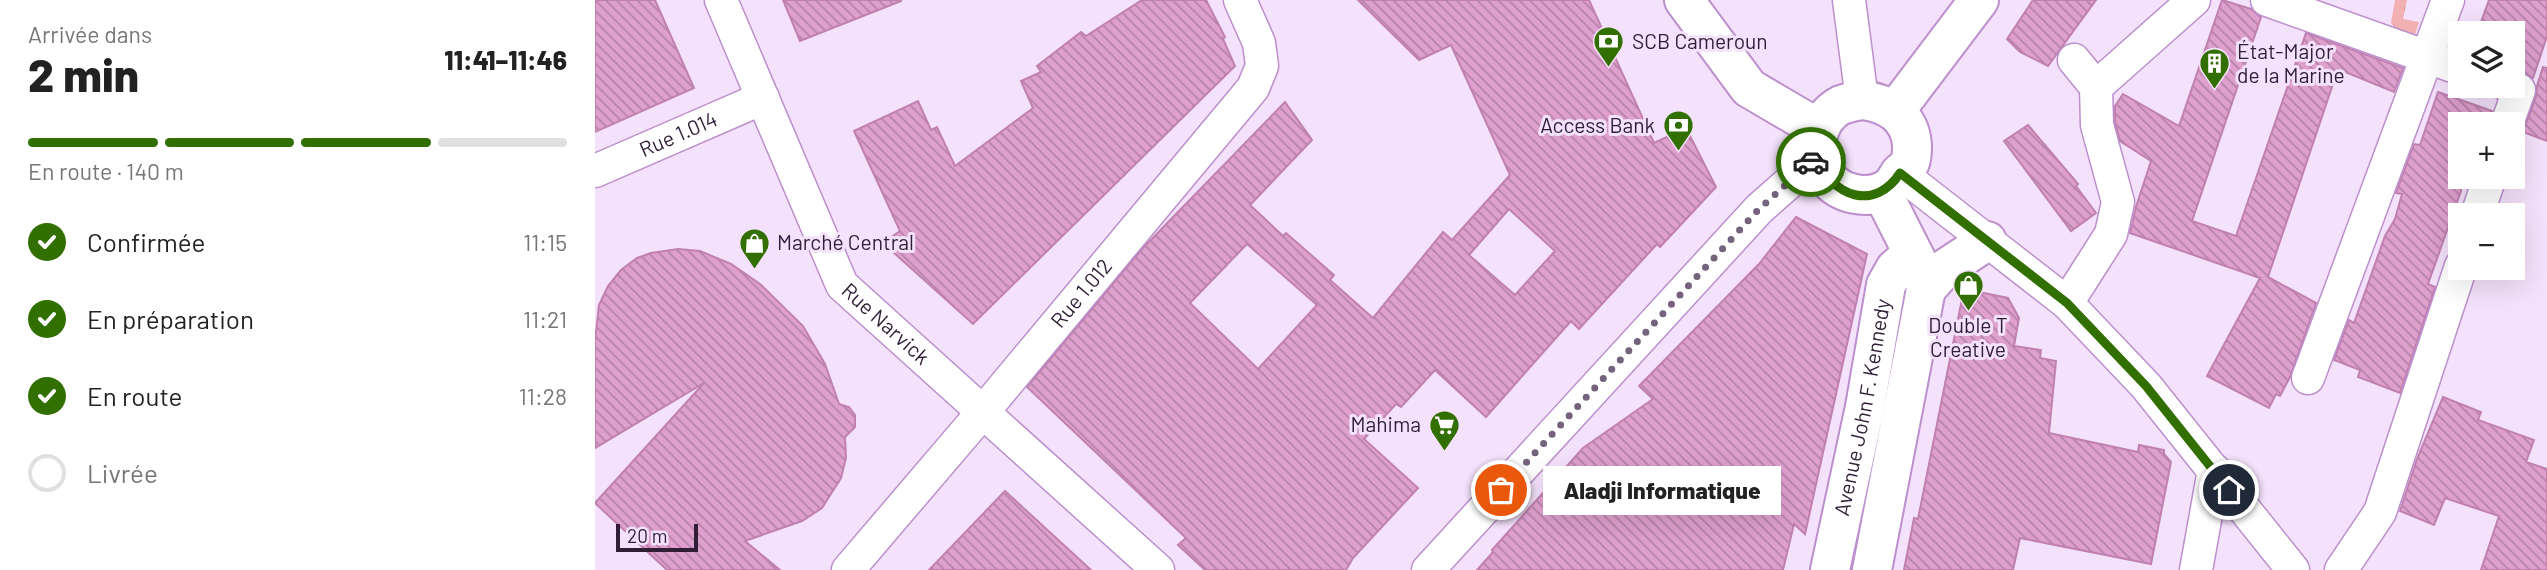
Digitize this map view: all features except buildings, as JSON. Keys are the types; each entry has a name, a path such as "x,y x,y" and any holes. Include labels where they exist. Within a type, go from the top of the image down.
{"main road":[{"path":"1684,0 1749,88 1818,144 1829,180 1838,188 1862,196 1891,183 1909,165 1912,150 1906,124 1878,105 1840,106 1828,116 1818,144"},
{"path":"1878,105 1979,0"},
{"path":"1891,183 1912,254 1923,273 1926,289"},
{"path":"1926,289 1943,270 1987,241"},
{"name":"Avenue John F. Kennedy","path":"1830,570 1865,407 1886,285 1895,269 1912,254"},
{"name":"Avenue John F. Kennedy","path":"1872,570 1926,289"},
{"path":"1865,407 1902,415"}],"street":[{"name":"Rue Narvick","path":"721,0 842,285 1158,570"},
{"name":"Rue 1.012","path":"848,570 1253,88 1262,65 1259,43 1240,0"},
{"path":"1849,0 1878,105"},
{"path":"2096,87 2194,0"},
{"path":"2267,0 2448,64"},
{"path":"2308,378 2448,0"},
{"path":"2067,303 2111,234 2118,202 2097,125 2096,87 2074,61"},
{"name":"Rue 1.014","path":"595,171 763,98"},
{"path":"1427,570 1818,144"},
{"path":"1891,183 1987,241 2067,303 2146,386 2293,570"},
{"path":"2341,570 2380,512 2456,280"},
{"path":"2196,570 2214,470"}],"green space":[{"path":"2395,0 2407,0 2403,19 2419,22 2415,35 2397,30 2391,23"}],"way so far":[{"path":"1501,490 1759,209 1811,162"}],"place":[{"name":"SCB Cameroun","path":"1609,69"},
{"name":"État-Major de la Marine","path":"2214,91"},
{"name":"Access Bank","path":"1678,153"},
{"name":"Marché Central","path":"754,270"},
{"name":"Double T Creative","path":"1968,313"},
{"name":"Mahima","path":"1444,452"},
{"name":"Aladji Informatique","path":"1501,490"}],"route":[{"path":"1811,162 1817,158 1821,170 1838,188 1862,196 1882,192 1893,185 1900,173 2067,303 2146,386 2229,490"}]}
